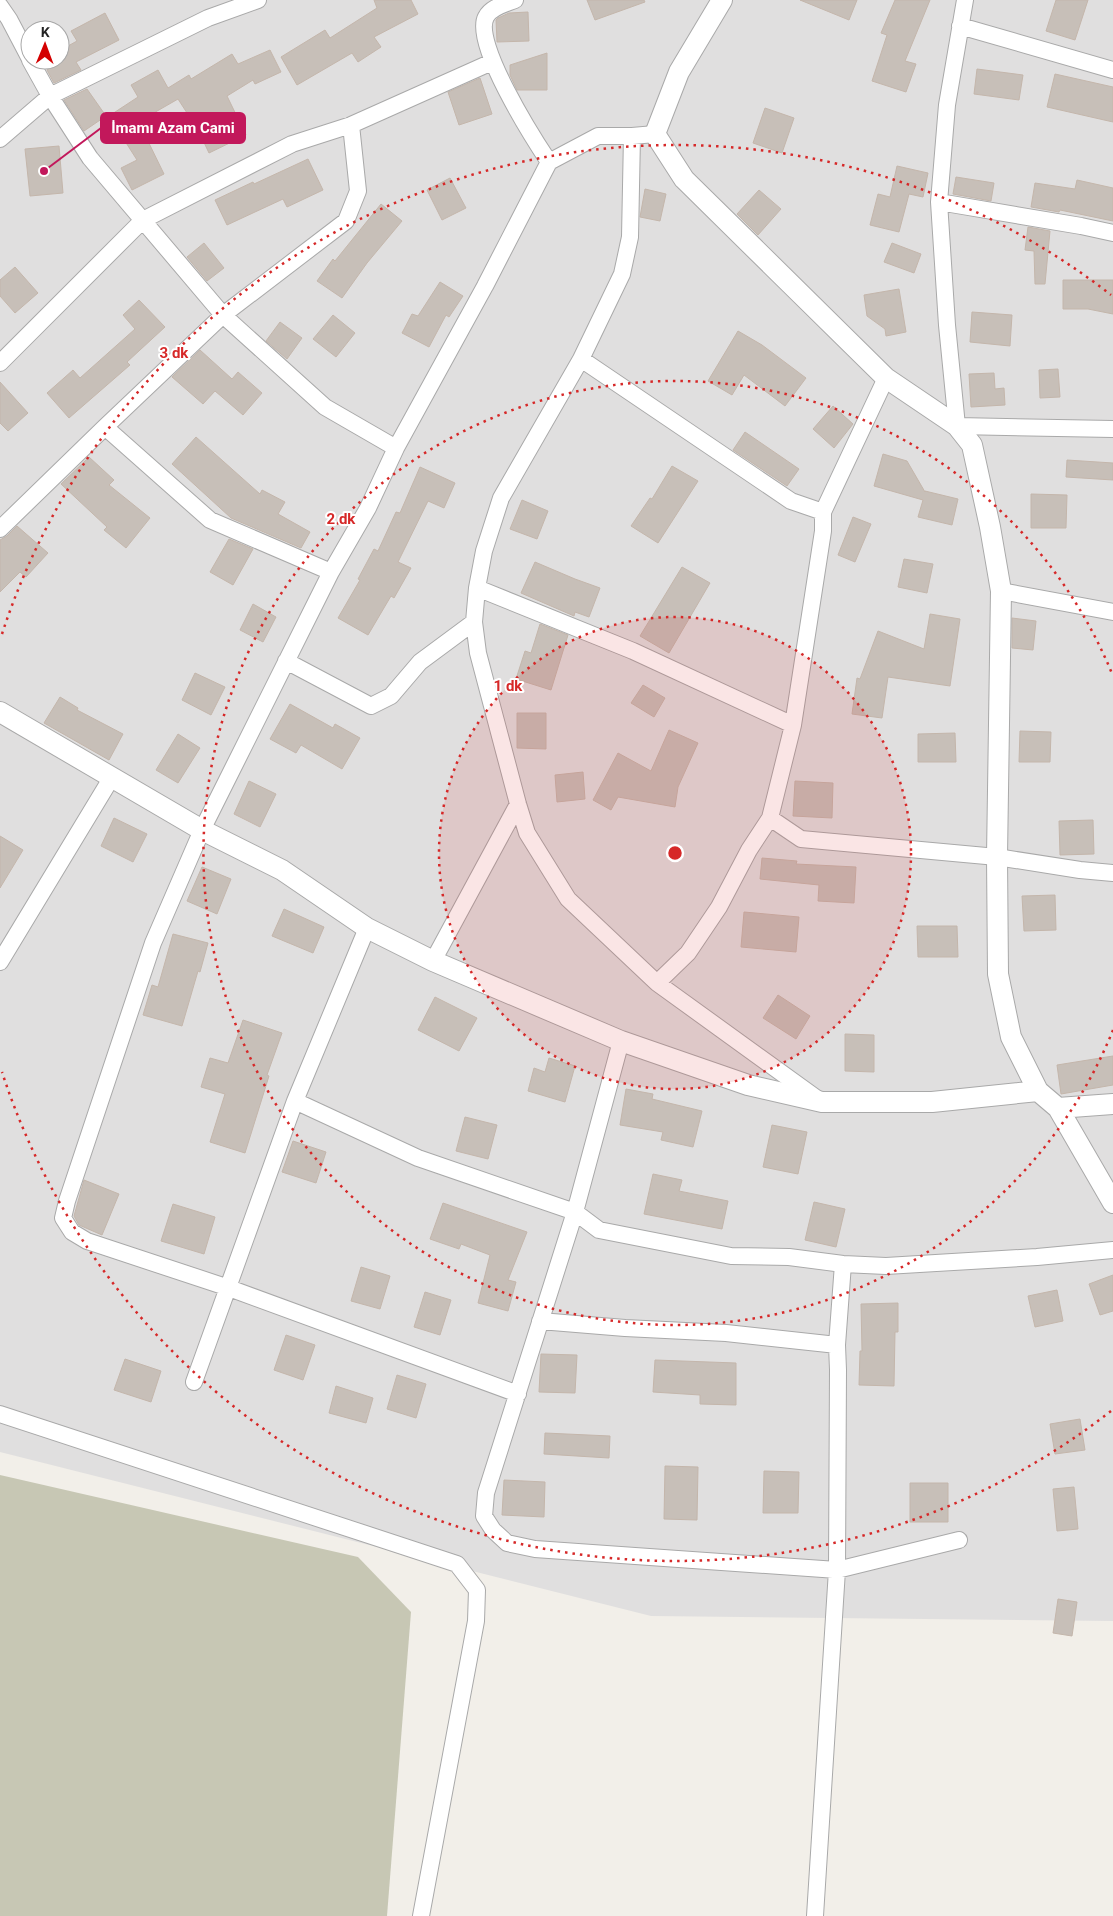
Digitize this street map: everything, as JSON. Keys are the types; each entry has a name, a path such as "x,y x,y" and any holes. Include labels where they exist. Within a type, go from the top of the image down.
{"street":[{"path":"0,139 50,96 208,18 258,0"},
{"path":"515,0 495,7 486,17 483,31 492,62 528,129 549,162"},
{"path":"654,134 679,72 722,0"},
{"path":"957,426 946,325 938,202 947,105 965,0"},
{"path":"3,17 20,44"},
{"path":"960,26 1063,54 1113,70"},
{"path":"0,363 143,220 292,144 351,125 492,62"},
{"path":"36,70 90,158 224,315 325,408 396,448"},
{"path":"0,529 105,426 224,315 346,222 358,191 351,125"},
{"path":"518,1394 229,1288 87,1241 72,1232 63,1218 67,1201 153,944 202,830 331,572 368,508 396,448 485,286 549,162 598,136 654,134"},
{"path":"654,134 684,179 886,378 957,426 972,445 1002,591 997,857 998,974 1011,1037 1038,1091 1058,1108 1113,1203"},
{"path":"632,136 630,237 622,274 581,359 501,498 484,551 477,588 474,622 478,653 527,833 568,899 657,983 822,1102"},
{"path":"938,202 1113,233"},
{"path":"581,359 791,501 823,512"},
{"path":"657,983 688,954 719,907 749,850 770,818 793,725 823,531 823,512 886,378"},
{"path":"105,426 210,520 331,572"},
{"path":"957,426 1113,429"},
{"path":"477,588 633,651 793,725"},
{"path":"1002,591 1113,612"},
{"path":"286,661 372,706 391,696 420,662 474,622"},
{"path":"0,712 202,830 282,870 367,928 434,961 620,1041 748,1085 822,1102 932,1102 1038,1091"},
{"path":"0,962 112,777"},
{"path":"434,961 518,804"},
{"path":"770,818 801,839 997,857 1080,870 1113,873"},
{"path":"194,1382 295,1101 367,928"},
{"path":"620,1041 575,1212 486,1493 484,1516 492,1530 507,1543 535,1550 837,1570 959,1540"},
{"path":"295,1101 418,1158 575,1212 599,1230 732,1256 788,1256 843,1264 886,1266 1037,1257 1113,1250"},
{"path":"1058,1108 1113,1104"},
{"path":"815,1916 837,1570 837,1346 843,1264"},
{"path":"540,1321 625,1328 726,1333 837,1346"},
{"path":"0,1414 457,1564 477,1590 476,1621 421,1916"}],"shaded area":[{"path":"0,0 1113,0 1113,1621 651,1616 0,1452"},
{"path":"0,1475 358,1557 411,1612 387,1916 0,1916"}],"building":[{"path":"374,0 411,0 418,14 374,37 381,47 358,62 352,53 297,85 281,57 325,30 330,38 377,8"},
{"path":"587,0 644,0 645,2 595,20"},
{"path":"800,0 857,0 849,20"},
{"path":"895,0 930,0 905,61 916,64 906,92 872,81 887,35 881,33"},
{"path":"1056,0 1088,0 1075,40 1046,31"},
{"path":"528,12 529,41 497,42 496,20 498,18 509,13"},
{"path":"105,13 119,40 76,62 81,70 54,83 47,70 70,70 70,45 77,41 71,31"},
{"path":"270,50 281,72 255,84 253,80 227,96 246,135 209,153 191,115 189,116 178,99 145,118 151,128 144,133 164,174 132,190 121,168 137,160 109,116 138,97 131,85 158,70 168,88 189,75 191,79 232,54 238,64"},
{"path":"547,53 547,90 517,90 510,75 510,65"},
{"path":"977,69 1023,75 1019,100 974,94"},
{"path":"1055,74 1113,87 1113,122 1047,107"},
{"path":"480,78 492,114 459,125 448,92"},
{"path":"87,89 106,116 84,131 64,100"},
{"path":"765,108 794,118 782,153 753,143"},
{"path":"59,146 63,193 30,196 25,149"},
{"path":"308,159 323,190 287,207 283,199 227,225 215,200"},
{"path":"897,166 928,173 923,197 909,194 899,232 870,225 878,194 890,197"},
{"path":"956,177 994,183 991,201 953,194"},
{"path":"450,178 466,208 442,220 427,190"},
{"path":"1077,180 1113,188 1113,221 1060,210 1059,212 1031,207 1035,183 1075,189"},
{"path":"645,189 666,194 660,221 640,217"},
{"path":"759,190 781,209 758,235 737,214"},
{"path":"381,204 402,221 367,263 342,298 317,281 333,259 335,261"},
{"path":"1028,227 1050,231 1045,284 1035,284 1034,251 1025,250"},
{"path":"204,243 224,268 207,281 187,257"},
{"path":"892,243 921,254 914,273 884,262"},
{"path":"15,267 38,293 15,313 0,296 0,280"},
{"path":"1063,280 1113,280 1113,314 1088,309 1063,309"},
{"path":"440,282 463,296 449,317 446,315 429,347 402,333 412,314 418,316"},
{"path":"899,289 906,332 886,336 885,329 867,316 864,295"},
{"path":"139,300 165,327 127,362 130,365 69,418 47,393 73,370 80,378 135,329 123,315"},
{"path":"972,312 1012,315 1010,346 970,342"},
{"path":"333,315 355,333 336,357 313,339"},
{"path":"280,322 302,338 287,359 266,341"},
{"path":"738,331 762,345 806,378 785,406 744,375 732,395 708,381"},
{"path":"200,350 232,379 238,372 262,393 243,415 215,391 203,404 172,377"},
{"path":"1058,369 1060,397 1040,398 1039,370"},
{"path":"994,373 995,389 1004,388 1005,405 971,407 969,374"},
{"path":"0,382 28,413 8,431 0,423"},
{"path":"833,406 853,424 834,448 813,429"},
{"path":"745,432 799,469 787,486 733,450"},
{"path":"196,437 260,494 262,490 285,502 278,514 310,532 301,548 231,518 172,464"},
{"path":"883,454 907,461 925,492 958,499 952,525 918,517 923,500 874,486"},
{"path":"89,457 114,480 109,485 150,518 126,548 104,530 107,527 61,484"},
{"path":"1067,460 1113,463 1113,480 1066,477"},
{"path":"672,466 698,481 658,543 631,526 650,498 652,499"},
{"path":"420,467 455,483 444,508 428,501 398,562 411,568 394,598 391,596 368,635 338,618 360,580 358,579 374,549 378,551 396,512 400,513"},
{"path":"1031,494 1067,495 1066,528 1031,528"},
{"path":"522,500 548,511 537,539 510,529"},
{"path":"853,517 871,524 855,562 838,555"},
{"path":"17,526 48,553 26,577 20,572 0,592 0,540"},
{"path":"229,539 253,549 233,585 210,572"},
{"path":"904,559 933,564 927,593 898,587"},
{"path":"535,562 600,588 589,617 575,612 574,616 521,593"},
{"path":"682,567 710,583 669,653 640,636"},
{"path":"253,604 276,617 263,642 240,630"},
{"path":"930,614 960,619 950,686 888,677 882,718 852,714 857,678 860,679 878,631 924,649"},
{"path":"1012,618 1036,621 1033,650 1012,648"},
{"path":"540,624 568,635 551,690 516,679 525,651 531,653"},
{"path":"195,673 225,687 211,715 182,700"},
{"path":"643,685 665,698 654,717 631,703"},
{"path":"60,697 78,708 77,710 123,734 109,760 44,723"},
{"path":"290,704 333,728 335,724 360,738 342,769 301,745 296,753 270,739"},
{"path":"517,713 546,713 546,749 517,748"},
{"path":"669,730 698,743 678,787 675,807 618,797 611,810 593,800 618,753 651,771"},
{"path":"1020,731 1051,732 1050,762 1019,762"},
{"path":"955,733 956,762 918,762 918,734"},
{"path":"178,734 200,748 178,783 156,770"},
{"path":"583,772 585,799 557,802 555,775"},
{"path":"249,781 276,794 260,827 234,814"},
{"path":"795,781 833,783 832,818 793,816"},
{"path":"114,818 147,834 133,862 101,846"},
{"path":"1093,820 1094,854 1060,855 1059,821"},
{"path":"0,836 23,850 0,888"},
{"path":"762,858 797,861 796,864 856,867 854,903 818,901 819,885 760,879"},
{"path":"202,867 231,879 217,914 187,901"},
{"path":"1055,895 1056,930 1024,931 1022,896"},
{"path":"284,909 324,927 313,953 272,936"},
{"path":"744,912 799,917 796,952 741,947"},
{"path":"917,926 957,926 958,957 918,957"},
{"path":"173,934 208,943 182,1026 143,1015 152,985 158,987"},
{"path":"778,995 810,1016 796,1039 763,1018"},
{"path":"435,997 477,1018 459,1051 418,1030"},
{"path":"243,1020 282,1033 267,1075 269,1076 245,1153 210,1142 225,1094 201,1087 210,1058 228,1063"},
{"path":"845,1034 874,1035 874,1072 845,1071"},
{"path":"1113,1056 1113,1085 1061,1094 1057,1065"},
{"path":"549,1058 575,1066 565,1102 528,1091 534,1068 545,1072"},
{"path":"626,1089 653,1094 652,1099 702,1111 693,1147 661,1140 663,1132 620,1125"},
{"path":"465,1117 497,1125 488,1159 456,1151"},
{"path":"772,1125 807,1132 798,1174 763,1167"},
{"path":"293,1141 326,1152 316,1183 282,1172"},
{"path":"653,1174 682,1180 679,1191 728,1201 722,1229 644,1214"},
{"path":"84,1180 119,1194 102,1235 79,1225 74,1216"},
{"path":"814,1202 845,1209 836,1247 805,1240"},
{"path":"443,1203 527,1232 508,1280 516,1282 508,1311 478,1303 490,1255 461,1244 459,1249 430,1239"},
{"path":"173,1204 215,1217 204,1254 161,1241"},
{"path":"361,1267 390,1276 380,1309 351,1301"},
{"path":"1113,1275 1113,1311 1100,1315 1089,1284"},
{"path":"1057,1290 1063,1321 1035,1327 1028,1296"},
{"path":"425,1292 451,1300 440,1335 414,1327"},
{"path":"898,1303 898,1332 895,1332 894,1386 859,1385 860,1351 862,1351 861,1304"},
{"path":"286,1335 315,1345 303,1380 274,1370"},
{"path":"541,1354 577,1355 575,1393 539,1392"},
{"path":"125,1359 161,1371 151,1402 114,1390"},
{"path":"655,1360 736,1363 736,1405 700,1404 700,1395 653,1392"},
{"path":"397,1375 426,1384 416,1418 387,1409"},
{"path":"336,1386 373,1398 366,1423 329,1413"},
{"path":"1080,1419 1085,1450 1055,1454 1050,1424"},
{"path":"545,1433 610,1436 609,1458 544,1454"},
{"path":"665,1466 698,1467 697,1520 664,1519"},
{"path":"764,1471 799,1472 798,1513 763,1513"},
{"path":"504,1480 545,1482 544,1517 502,1515"},
{"path":"910,1483 948,1483 948,1522 910,1522"},
{"path":"1074,1487 1078,1529 1057,1531 1053,1489"},
{"path":"1058,1599 1077,1602 1072,1636 1053,1633"}],"place":[{"name":"İmamı Azam Cami","path":"44,171"}]}
